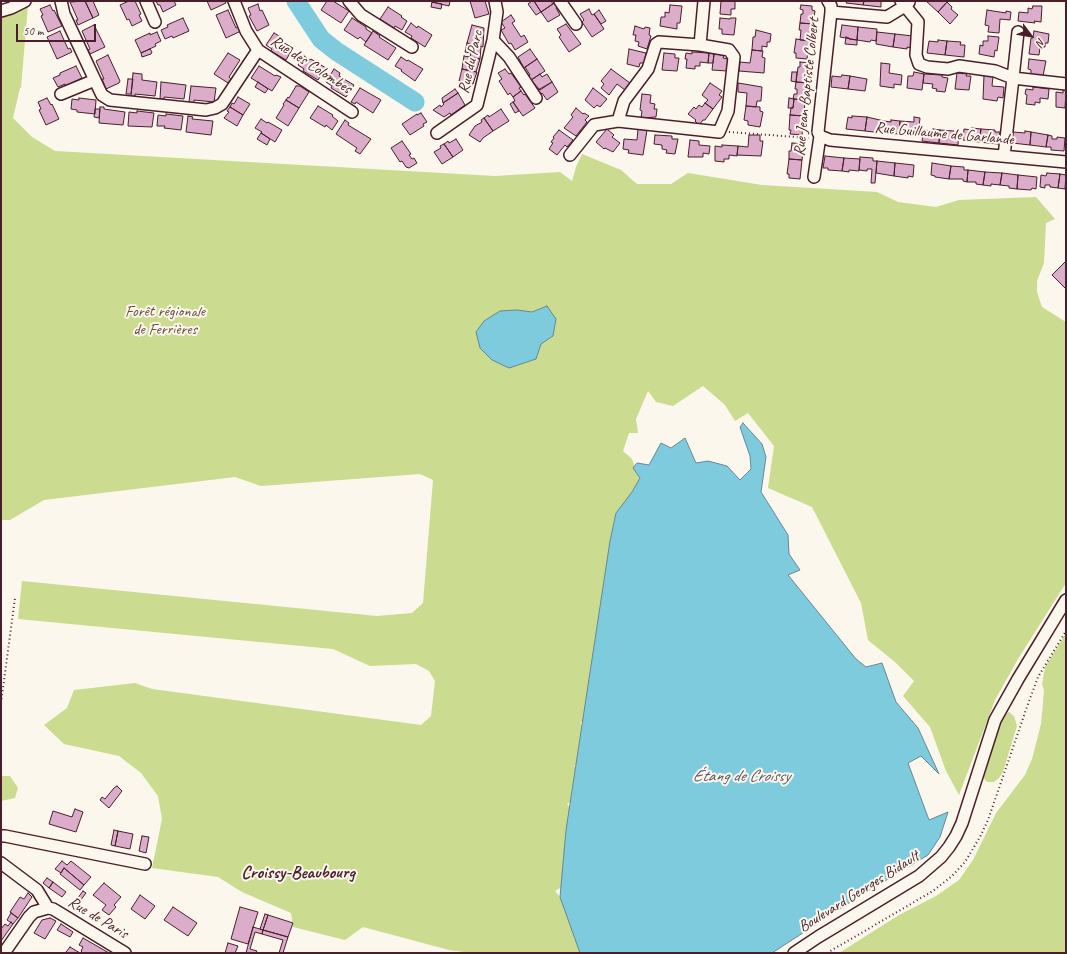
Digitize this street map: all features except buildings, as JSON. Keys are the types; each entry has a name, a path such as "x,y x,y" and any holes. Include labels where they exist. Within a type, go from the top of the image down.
{"street":[{"path":"1,11 25,1"},
{"path":"61,1 64,14 102,95 110,100 206,110 215,108 222,104 258,50"},
{"path":"146,1 155,22"},
{"name":"Rue des Colombes","path":"234,1 246,31 258,50 352,112"},
{"path":"349,1 361,15 412,47"},
{"name":"Rue du Parc","path":"437,133 477,105 493,40 497,12 495,1"},
{"path":"560,1 576,24"},
{"path":"700,45 704,1"},
{"name":"Rue Jean Baptiste Colbert","path":"814,177 820,136 818,132 831,12 831,6 828,1"},
{"path":"831,12 887,17 905,3 918,22 916,55 919,64 927,67 948,69 959,66 995,71 1013,78 1066,84"},
{"path":"1004,156 1018,32"},
{"path":"493,40 509,57 536,98"},
{"path":"570,155 594,125 618,121 719,132 728,111 734,57 729,50 700,45 659,42 656,44 648,69 624,101 618,121"},
{"path":"61,94 95,80"},
{"name":"Rue Guillaume de Garlande","path":"820,136 830,140 1066,162"},
{"name":"Boulevard Georges Bidault","path":"794,953 818,936 919,876 941,857 949,847 962,823 995,720 1066,600"},
{"path":"1,836 145,864"},
{"path":"1,863 37,890 48,908"},
{"name":"Rue de Paris","path":"4,953 29,917 34,912 48,908 53,909 125,953"}],"path":[{"path":"719,132 809,138 820,136"},
{"path":"1,703 15,598"}],"green space":[{"name":"Forêt régionale de Ferrières","path":"28,5 21,88 13,118 32,137 55,151 495,176 560,172 572,181 582,154 621,170 637,184 671,184 688,173 762,185 877,192 898,202 936,207 959,200 1036,197 1055,219 1046,223 1044,263 1037,281 1037,292 1042,307 1066,322 1066,583 1018,659 995,700 959,795 946,771 930,727 903,696 914,681 895,662 868,640 861,603 812,507 768,488 774,446 748,413 735,421 725,405 703,386 673,406 656,402 648,391 636,419 638,433 629,433 623,451 632,459 642,485 594,725 580,722 590,744 583,760 574,766 584,778 584,795 567,804 576,815 567,884 555,891 568,907 590,953 471,953 449,950 363,927 345,940 293,927 291,913 242,892 218,877 152,868 162,819 158,796 141,773 119,756 64,744 44,725 67,708 74,690 135,683 152,689 421,725 431,716 435,681 429,671 416,664 370,666 333,649 18,619 22,581 377,616 412,613 423,603 433,480 420,474 261,486 235,477 44,500 10,520 1,520 1,17"},
{"path":"1066,633 1066,953 839,953 899,915 936,896 959,880 973,860 996,813 1025,775 1032,759 1041,724 1044,691 1042,684 1045,667"},
{"path":"1009,712 1014,716 1017,726 1003,772 994,782 988,782 983,776 1003,715"},
{"path":"1,776 10,776 18,788 15,798 1,801"}],"water":[{"path":"547,306 556,319 553,336 541,344 536,359 509,368 492,360 480,348 476,332 484,321 500,311 517,310 532,312"},
{"name":"Étang de Croissy","path":"743,423 762,444 766,457 761,492 788,535 789,554 800,570 788,575 856,659 866,667 882,663 896,702 918,728 939,774 921,756 908,763 929,820 948,812 940,837 928,855 852,901 772,953 580,953 560,897 566,830 610,541 616,513 632,492 640,478 633,468 637,463 649,465 661,443 671,448 685,438 696,463 708,461 727,466 740,480 751,469 750,456 740,427"}],"waterway":[{"path":"296,1 321,39 336,51 415,102"}],"district":[{"name":"Croissy-Beaubourg","path":"298,873"}]}
